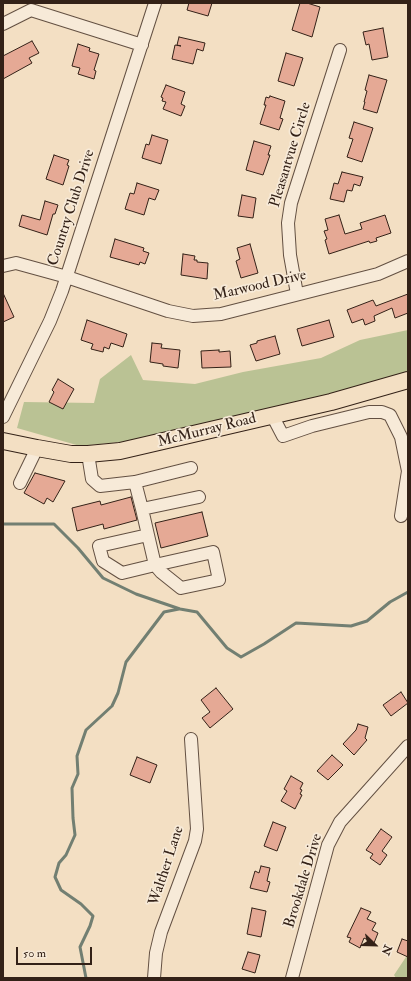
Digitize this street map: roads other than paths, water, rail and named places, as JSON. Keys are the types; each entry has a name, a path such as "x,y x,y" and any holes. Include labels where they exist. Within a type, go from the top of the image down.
{"main road":[{"name":"McMurray Road","path":"3,441 71,454 120,451 361,394 408,380"}],"street":[{"name":"Country Club Drive","path":"3,417 50,321 67,276 155,3"},
{"path":"3,24 30,6 142,45"},
{"name":"Pleasantvue Circle","path":"298,294 290,255 288,223 291,203 340,50"},
{"name":"Marwood Drive","path":"3,266 16,263 67,276 168,311 193,316 221,314 378,274 408,261"},
{"path":"272,415 283,436 312,426 368,412 382,412 390,415 401,437 408,471 402,516"},
{"path":"20,483 37,448"},
{"path":"88,454 92,479 100,486 135,482 191,468"},
{"path":"135,482 155,565 161,572 181,588 219,580 213,552 155,565 122,573 103,561 99,546 148,536"},
{"path":"142,509 199,496"},
{"name":"Walther Lane","path":"154,978 156,953 161,932 195,841 197,829 191,739"},
{"name":"Brookdale Drive","path":"292,978 328,845 340,822 408,746"}],"waterway":[{"path":"3,524 54,524 78,548 103,578 136,594 180,609 197,612 227,648 241,657 296,623 351,626 367,621 390,602 408,592"},
{"path":"86,978 80,947 93,916 81,904 61,890 55,877 59,863 66,855 75,835 72,788 78,774 77,756 86,730 112,706 118,693 126,662 164,612 179,609"}]}
